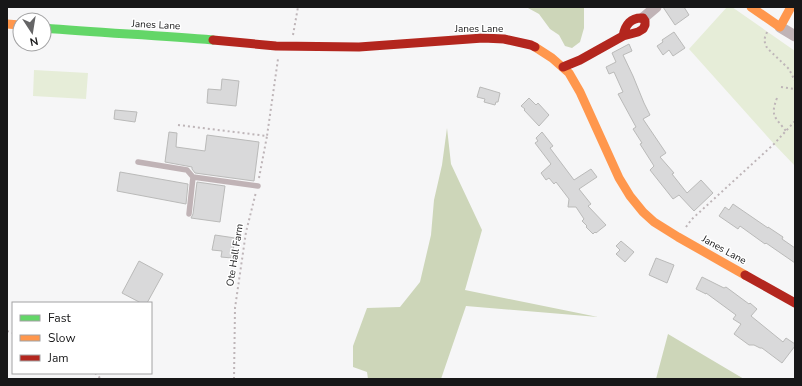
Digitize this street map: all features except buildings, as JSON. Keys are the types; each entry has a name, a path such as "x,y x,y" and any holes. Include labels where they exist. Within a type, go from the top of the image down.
{"street":[{"path":"623,36 624,30 629,22 640,17 643,18 656,7"},
{"path":"751,7 795,36"},
{"path":"777,24 784,21 791,7"},
{"path":"563,67 580,60 598,48 623,36 638,32 645,25 643,18"},
{"name":"Janes Lane","path":"52,29 280,46 359,47 483,38 504,39 531,45 552,58 569,72 580,92 619,178 630,196 643,212 654,222 678,238 795,303"}],"lane":[{"path":"138,162 187,170 193,177 258,186"},
{"path":"189,214 193,177"}],"path":[{"path":"280,46 292,38 298,7"},
{"path":"777,24 767,32 764,40 767,48 789,69 795,81"},
{"name":"Ote Hall Farm","path":"234,379 234,326 236,303 246,232 258,186 267,136 280,46"},
{"path":"781,87 795,89"},
{"path":"777,98 773,109 773,114 786,131"},
{"path":"678,238 692,219 774,144 795,121"},
{"path":"178,125 267,136"}],"green space":[{"path":"527,7 584,7 584,28 580,42 572,48 565,46 559,35 550,29 539,14"},
{"path":"727,7 732,7 795,51 795,166 689,49"},
{"path":"34,70 88,73 86,99 33,96"},
{"path":"447,128 451,164 482,230 465,290 598,317 466,306 441,379 368,379 367,372 353,367 353,346 367,308 400,307 420,282 431,235 434,200 442,165"},
{"path":"668,334 744,379 656,379"}],"traffic: fast":[{"path":"52,29 213,40"}],"traffic: slow":[{"path":"751,7 780,27 791,7"},
{"path":"7,24 12,24"},
{"path":"535,47 552,58 569,73 580,92 619,178 630,196 643,212 654,222 678,237 745,275"}],"traffic: jam":[{"path":"563,67 580,60 623,36 643,29 645,25 643,18 635,19 629,22 625,28 623,36"},
{"path":"213,40 276,46 359,47 483,38 504,39 535,47"},
{"path":"745,275 795,303"}]}
